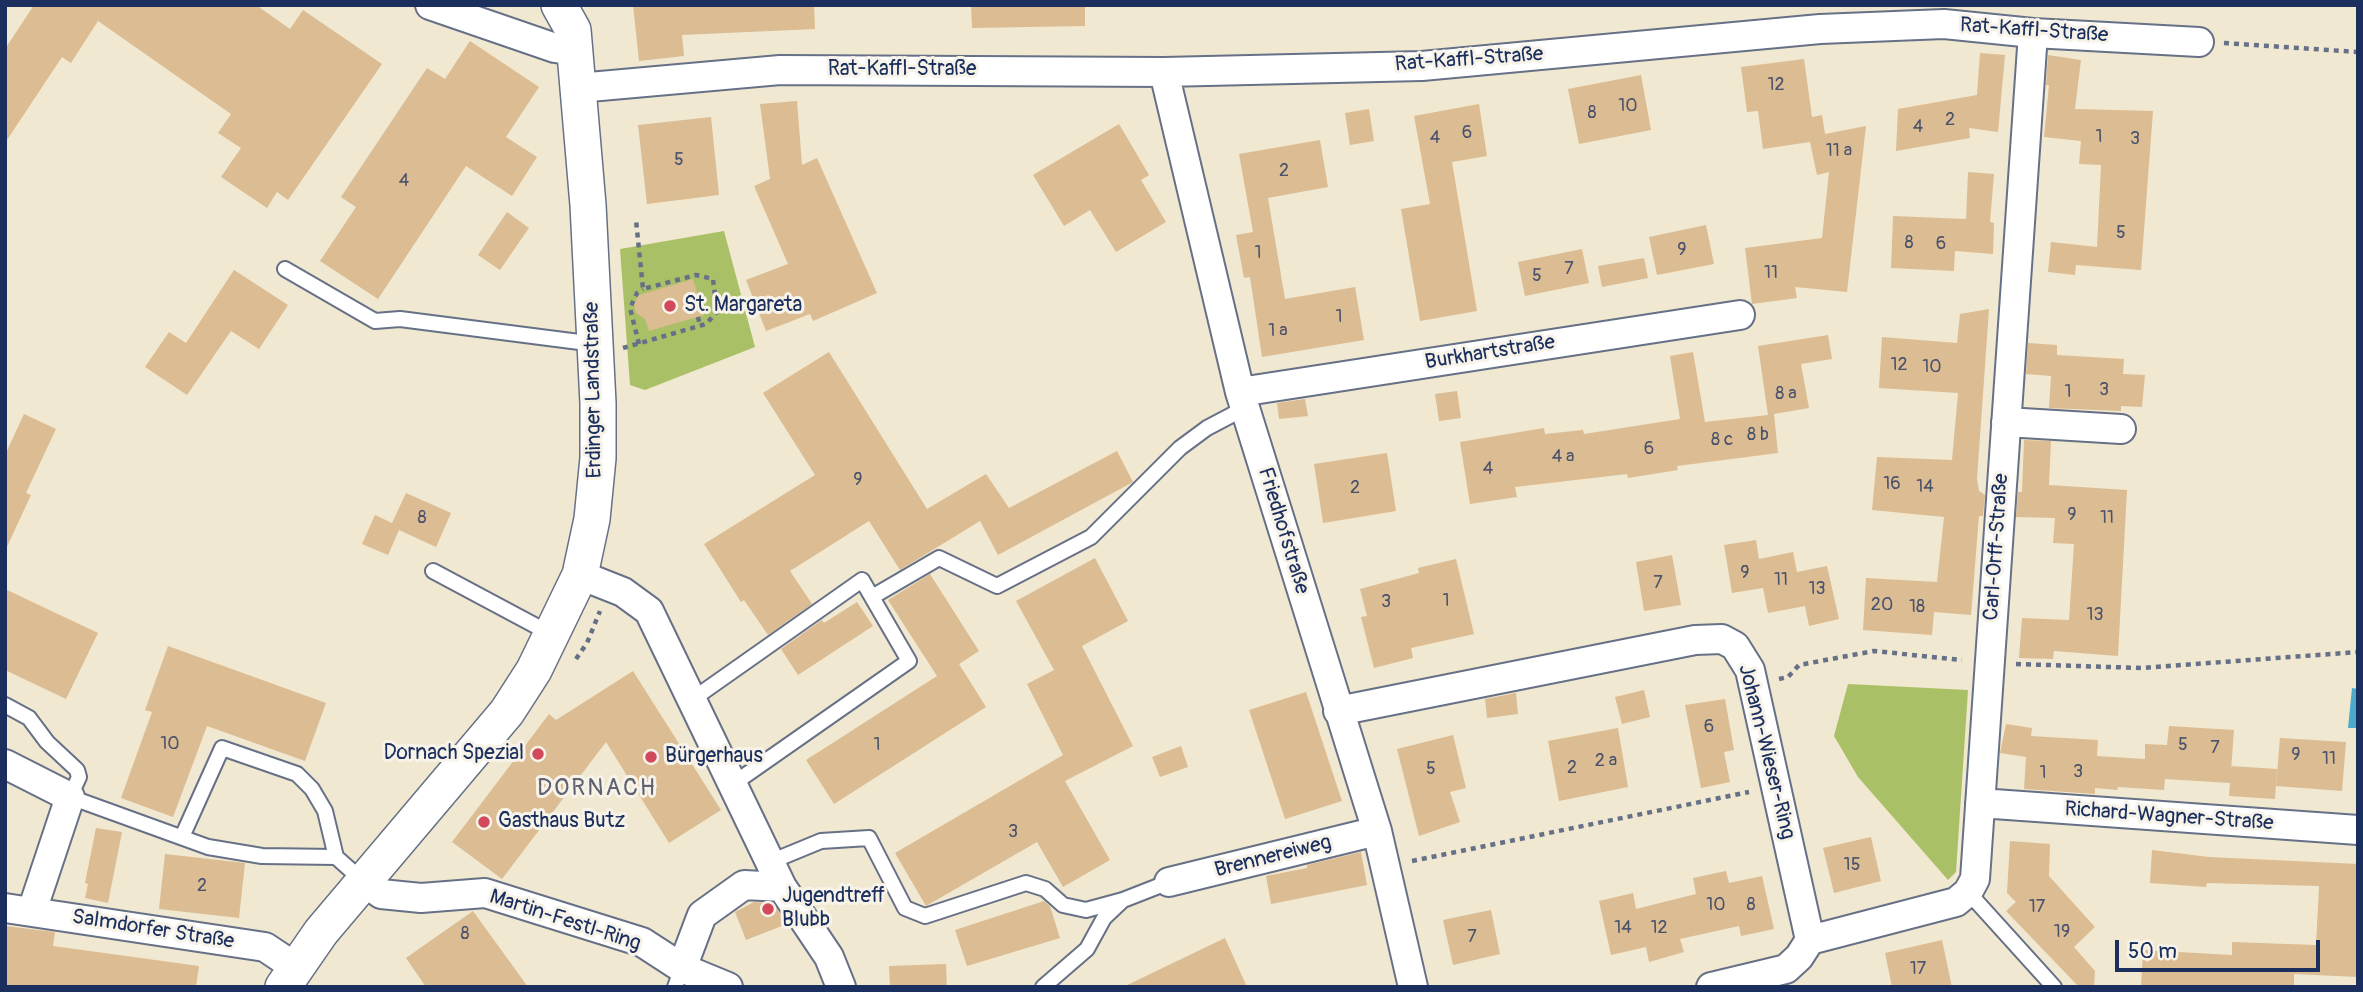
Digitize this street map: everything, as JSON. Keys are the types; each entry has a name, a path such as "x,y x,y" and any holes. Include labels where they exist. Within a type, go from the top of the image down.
{"street":[{"path":"430,5 555,48 573,23"},
{"name":"Erdinger Landstraße","path":"289,977 363,881 507,712 553,635 595,581 592,519 598,458 594,344 573,23"},
{"name":"Rat-Kaffl-Straße","path":"578,88 780,70 1164,72 1422,66 1820,29 1944,24 2033,33 2199,42"},
{"name":"Carl-Orff-Straße","path":"1968,892 1975,879 2033,33"},
{"name":"Friedhofstraße","path":"1164,72 1242,400 1377,831 1413,987"},
{"name":"Burkhartstraße","path":"1242,400 1740,315"},
{"path":"2006,422 2121,429"},
{"path":"595,581 649,611 776,874 829,957 841,987"},
{"name":"Johann-Wieser-Ring","path":"1338,711 1709,638 1722,639 1735,646 1750,670 1810,940"},
{"path":"5,764 70,797 19,910"},
{"name":"Richard-Wagner-Straße","path":"1980,803 2358,830"},
{"name":"Brennereiweg","path":"1169,882 1377,831"},
{"path":"680,981 702,915 744,885 776,874"},
{"name":"Martin-Festl-Ring","path":"363,881 381,894 421,898 485,893 642,942 680,981 728,987"},
{"path":"1712,987 1786,969 1799,957 1810,940 1937,909 1956,902 1968,892"},
{"name":"Salmdorfer Straße","path":"19,910 265,947 289,977"}],"lane":[{"path":"285,269 375,321 400,319 594,344"},
{"path":"872,597 939,558 998,586 1091,537 1180,448 1242,400"},
{"path":"433,571 553,635"},
{"path":"693,699 862,580 909,661 733,784"},
{"path":"5,705 29,718 47,742 77,770 79,777 70,797 208,846 262,856 336,857"},
{"path":"182,837 222,748 297,774 312,789 326,811 336,857 363,881"},
{"path":"776,874 821,841 869,838 905,908 925,916 1026,883 1045,889 1063,905 1086,910 1123,900 1169,882"},
{"path":"1968,892 2054,987"},
{"path":"1043,987 1087,949 1104,918 1123,900"}],"path":[{"path":"2199,42 2358,52"},
{"path":"636,220 643,289"},
{"path":"594,344 618,348 639,344 706,324 717,312 713,279 696,275 637,293 630,308 639,344"},
{"path":"698,317 700,326"},
{"path":"571,665 587,643 595,581"},
{"path":"1753,684 1788,677 1799,665 1874,651 1990,663 2141,668 2358,652"},
{"path":"1387,866 1775,787"}],"green space":[{"path":"724,231 755,347 645,390 630,385 620,249"},
{"path":"1848,684 1968,690 1956,872 1948,880 1858,777 1834,736"}],"water":[{"path":"2352,688 2358,689 2358,728 2348,728"}],"building":[{"path":"34,5 256,5 290,29 303,10 382,64 288,200 277,192 267,208 221,177 241,148 218,133 231,114 98,21 71,63 62,57 5,143 5,49"},
{"path":"633,5 814,5 815,29 682,35 684,56 639,61"},
{"path":"971,5 1085,5 1085,26 972,28"},
{"path":"470,41 539,87 506,137 537,157 512,196 466,166 378,299 320,261 356,207 341,197 427,68 445,79"},
{"path":"1980,53 2005,55 1998,132 1969,128 1970,138 1896,151 1898,109 1977,95"},
{"path":"2048,55 2081,60 2075,109 2153,111 2141,270 2076,265 2075,275 2048,272 2051,242 2097,247 2101,165 2079,164 2081,141 2044,137 2049,85 2046,85"},
{"path":"1804,59 1812,117 1822,115 1825,134 1866,126 1847,292 1795,287 1797,298 1752,304 1745,248 1822,238 1829,172 1817,175 1810,142 1763,149 1758,111 1747,112 1741,67"},
{"path":"1641,75 1651,130 1579,144 1568,89"},
{"path":"797,101 802,165 817,158 877,293 813,321 810,314 766,331 746,280 788,264 754,186 770,179 760,104"},
{"path":"1479,104 1487,156 1452,162 1477,311 1420,321 1401,209 1430,204 1414,116"},
{"path":"1369,109 1374,141 1350,145 1345,113"},
{"path":"711,117 719,195 647,204 638,125"},
{"path":"1119,124 1149,175 1141,180 1166,222 1116,252 1090,210 1064,226 1033,175"},
{"path":"1320,140 1328,187 1268,198 1285,299 1355,287 1364,340 1262,357 1250,277 1244,278 1236,235 1253,232 1239,154"},
{"path":"1968,172 1994,174 1990,222 1994,223 1993,254 1955,251 1954,271 1891,268 1893,216 1966,219"},
{"path":"507,212 529,228 500,270 478,255"},
{"path":"1706,225 1714,264 1657,275 1649,237"},
{"path":"1582,249 1589,283 1525,296 1518,262"},
{"path":"1644,258 1648,278 1602,287 1598,266"},
{"path":"234,270 288,305 259,349 231,331 187,395 145,367 169,332 186,343"},
{"name":"St. Margareta","path":"693,279 704,315 649,331 645,319 636,313 634,304 639,295"},
{"path":"1989,309 1977,479 1979,491 1985,495 1983,516 1979,516 1971,615 1934,612 1932,635 1863,630 1866,578 1937,582 1944,517 1872,510 1877,457 1952,460 1958,393 1879,388 1882,337 1957,343 1960,314"},
{"path":"1828,335 1832,359 1801,364 1809,408 1774,414 1778,453 1677,466 1678,470 1628,478 1627,474 1515,487 1517,497 1470,504 1460,442 1544,428 1545,434 1583,430 1584,434 1680,419 1670,356 1693,352 1705,422 1768,415 1758,346"},
{"path":"2028,343 2057,345 2057,355 2124,359 2123,374 2145,375 2142,407 2121,406 2121,411 2049,408 2051,376 2026,374"},
{"path":"829,352 927,509 986,474 1009,508 1117,451 1133,482 998,555 980,521 900,570 869,521 790,571 812,604 768,635 744,600 741,602 704,544 815,475 763,393"},
{"path":"1457,391 1461,418 1439,421 1435,394"},
{"path":"1305,399 1308,416 1279,419 1277,403"},
{"path":"24,414 56,429 26,493 31,495 5,551 5,455"},
{"path":"2024,440 2051,441 2049,485 2127,490 2118,656 2054,651 2053,659 2019,658 2022,618 2069,620 2074,544 2053,543 2055,518 2016,517 2018,492 2022,492"},
{"path":"1387,453 1396,511 1323,523 1314,464"},
{"path":"406,493 451,513 436,547 399,530 388,555 362,544 375,515 392,523"},
{"path":"1756,540 1759,559 1793,552 1797,572 1827,566 1839,619 1809,626 1805,606 1768,613 1763,588 1732,593 1724,545"},
{"path":"1672,555 1681,605 1644,611 1636,562"},
{"path":"1095,558 1128,621 1082,646 1133,746 1065,781 1110,860 1063,887 1037,842 926,906 895,853 1063,755 1027,684 1054,670 1016,601"},
{"path":"1456,559 1474,634 1411,648 1413,658 1374,668 1361,617 1367,616 1360,589 1419,573 1418,568"},
{"path":"930,574 979,651 959,664 986,707 834,804 806,760 937,676 888,600"},
{"path":"5,589 98,633 66,699 5,670"},
{"path":"857,602 873,626 798,675 781,649 822,620 824,623"},
{"path":"168,646 326,703 305,761 207,726 173,817 121,798 152,712 145,710"},
{"path":"633,671 721,810 669,843 606,742 502,879 452,842 549,714 556,720"},
{"path":"1644,690 1650,717 1622,724 1615,697"},
{"path":"1306,692 1342,801 1285,819 1249,710"},
{"path":"1516,693 1518,714 1487,718 1485,699"},
{"path":"1725,699 1734,750 1724,752 1730,782 1701,788 1685,705"},
{"path":"2006,724 2032,728 2031,736 2098,740 2097,756 2145,759 2145,744 2167,745 2169,726 2234,730 2231,766 2277,769 2275,799 2229,796 2230,783 2165,779 2164,790 2095,788 2095,794 2024,789 2026,757 2000,753"},
{"path":"1618,728 1628,787 1559,801 1548,741"},
{"path":"1453,735 1466,788 1450,792 1460,822 1419,836 1397,749"},
{"path":"2280,738 2346,742 2342,791 2276,786"},
{"path":"1181,746 1188,767 1160,777 1152,757"},
{"path":"96,828 122,832 108,903 85,898 88,884 85,883"},
{"path":"1871,837 1881,881 1834,893 1823,848"},
{"path":"2010,841 2050,844 2049,876 2095,927 2074,947 2095,971 2094,987 2079,987 2006,911 2016,902 2007,893"},
{"path":"2152,850 2209,857 2358,864 2358,977 2294,974 2294,987 2141,987 2143,950 2232,955 2232,942 2316,945 2319,886 2207,883 2206,887 2150,883"},
{"path":"1361,852 1367,885 1271,904 1266,876 1307,868 1307,865"},
{"path":"165,854 245,863 239,918 159,909"},
{"path":"1726,871 1729,883 1762,876 1774,929 1741,936 1739,926 1680,939 1684,952 1649,962 1646,947 1611,955 1599,901 1633,893 1636,909 1696,894 1693,878"},
{"path":"1044,901 1050,906 1060,938 967,966 955,930"},
{"path":"754,902 773,903 787,924 746,940 735,912"},
{"path":"1491,910 1500,954 1453,965 1443,920"},
{"path":"473,911 528,987 426,987 406,958"},
{"path":"5,926 55,932 53,946 199,966 196,987 5,987"},
{"path":"1225,938 1247,987 1123,987"},
{"path":"1942,940 1952,987 1892,987 1885,953"},
{"path":"946,964 947,987 890,987 889,966"}],"place":[{"name":"St. Margareta","path":"670,306"},
{"name":"Dornach Spezial","path":"538,754"},
{"name":"Bürgerhaus","path":"651,757"},
{"name":"Gasthaus Butz","path":"484,822"},
{"name":"Jugendtreff Blubb","path":"768,909"}],"district":[{"name":"DORNACH","path":"597,789"}]}
